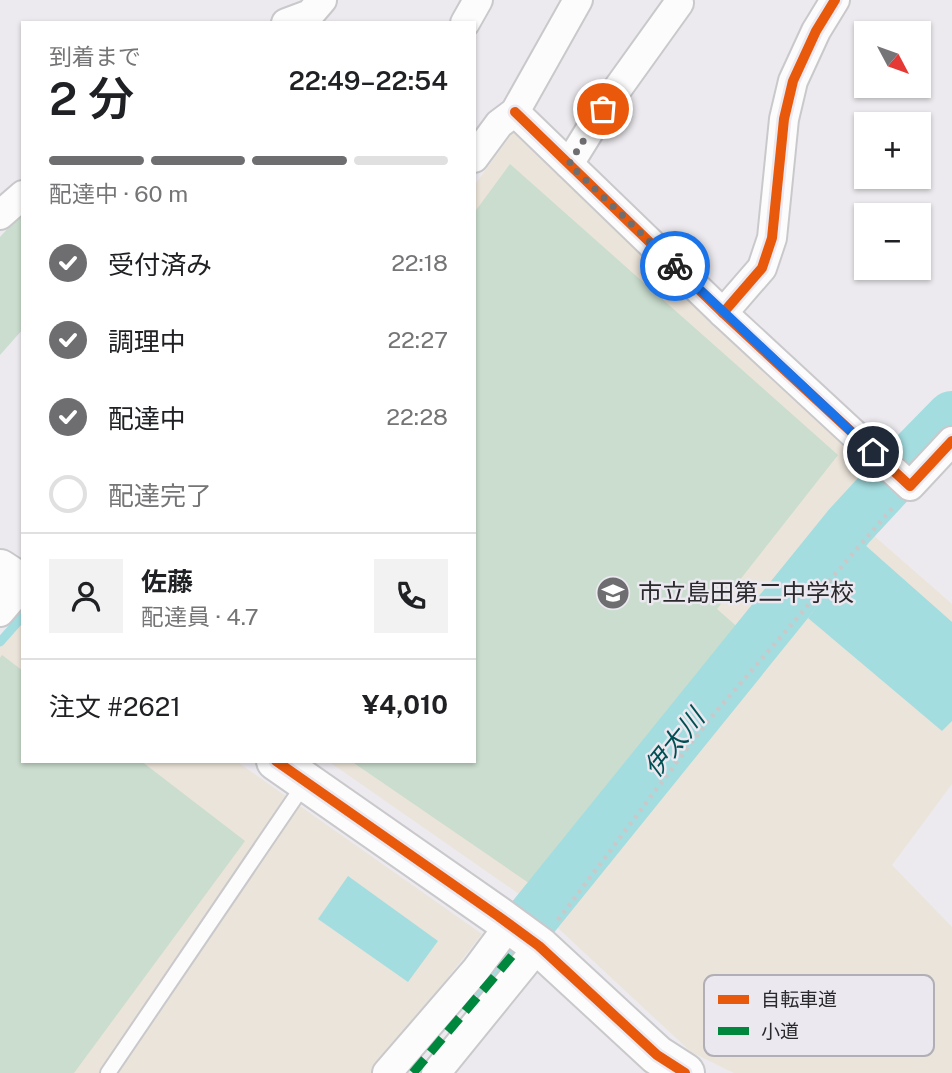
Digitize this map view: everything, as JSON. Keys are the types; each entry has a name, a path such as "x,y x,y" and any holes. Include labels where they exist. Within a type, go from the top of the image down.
{"street":[{"path":"291,21 310,14 322,0"},
{"path":"467,21 478,0"},
{"path":"476,155 499,124 515,112 578,0"},
{"path":"723,313 762,268 772,238 784,119 793,81 816,31 835,0"},
{"path":"569,164 603,109 679,3"},
{"path":"515,112 723,313 910,486 952,441"},
{"path":"0,215 21,197"},
{"path":"0,569 21,584"},
{"path":"0,612 21,587"},
{"path":"291,772 522,940 657,1055 685,1073"},
{"path":"387,1073 475,971 522,940"},
{"path":"413,1073 522,940"},
{"path":"436,1073 522,940"}],"lane":[{"path":"108,1073 291,772"}],"path":[{"path":"522,940 910,486"}],"shaded area":[{"path":"514,131 875,473 848,513 952,604 952,784 892,865 952,927 952,1073 734,1073 691,1052 529,901 331,763 476,763 476,183"},
{"path":"21,621 21,763 239,763 482,934 373,1073 0,1073 0,645"}],"green space":[{"path":"510,164 838,455 717,609 742,631 539,890 354,763 476,763 476,210"},
{"path":"21,214 21,331 0,355 0,237"},
{"path":"2,655 21,669 21,763 144,763 245,841 74,1073 0,1073"}],"water":[{"path":"865,545 952,622 952,721 942,731 808,618"},
{"path":"348,876 438,941 408,982 318,919"}],"waterway":[{"name":"伊太川","path":"488,973 849,526 952,417"},
{"path":"0,642 21,618"}],"marked path":[{"path":"413,1073 517,950"}],"cycle path":[{"path":"723,313 762,268 772,238 784,119 793,81 816,31 835,0"},
{"path":"515,112 723,313 910,486 952,441"},
{"path":"279,763 539,946 657,1055 685,1073"}],"way so far":[{"path":"603,109 569,164 675,266"}],"place":[{"name":"市立島田第二中学校","path":"613,593"}],"route":[{"path":"675,266 873,452"}]}
